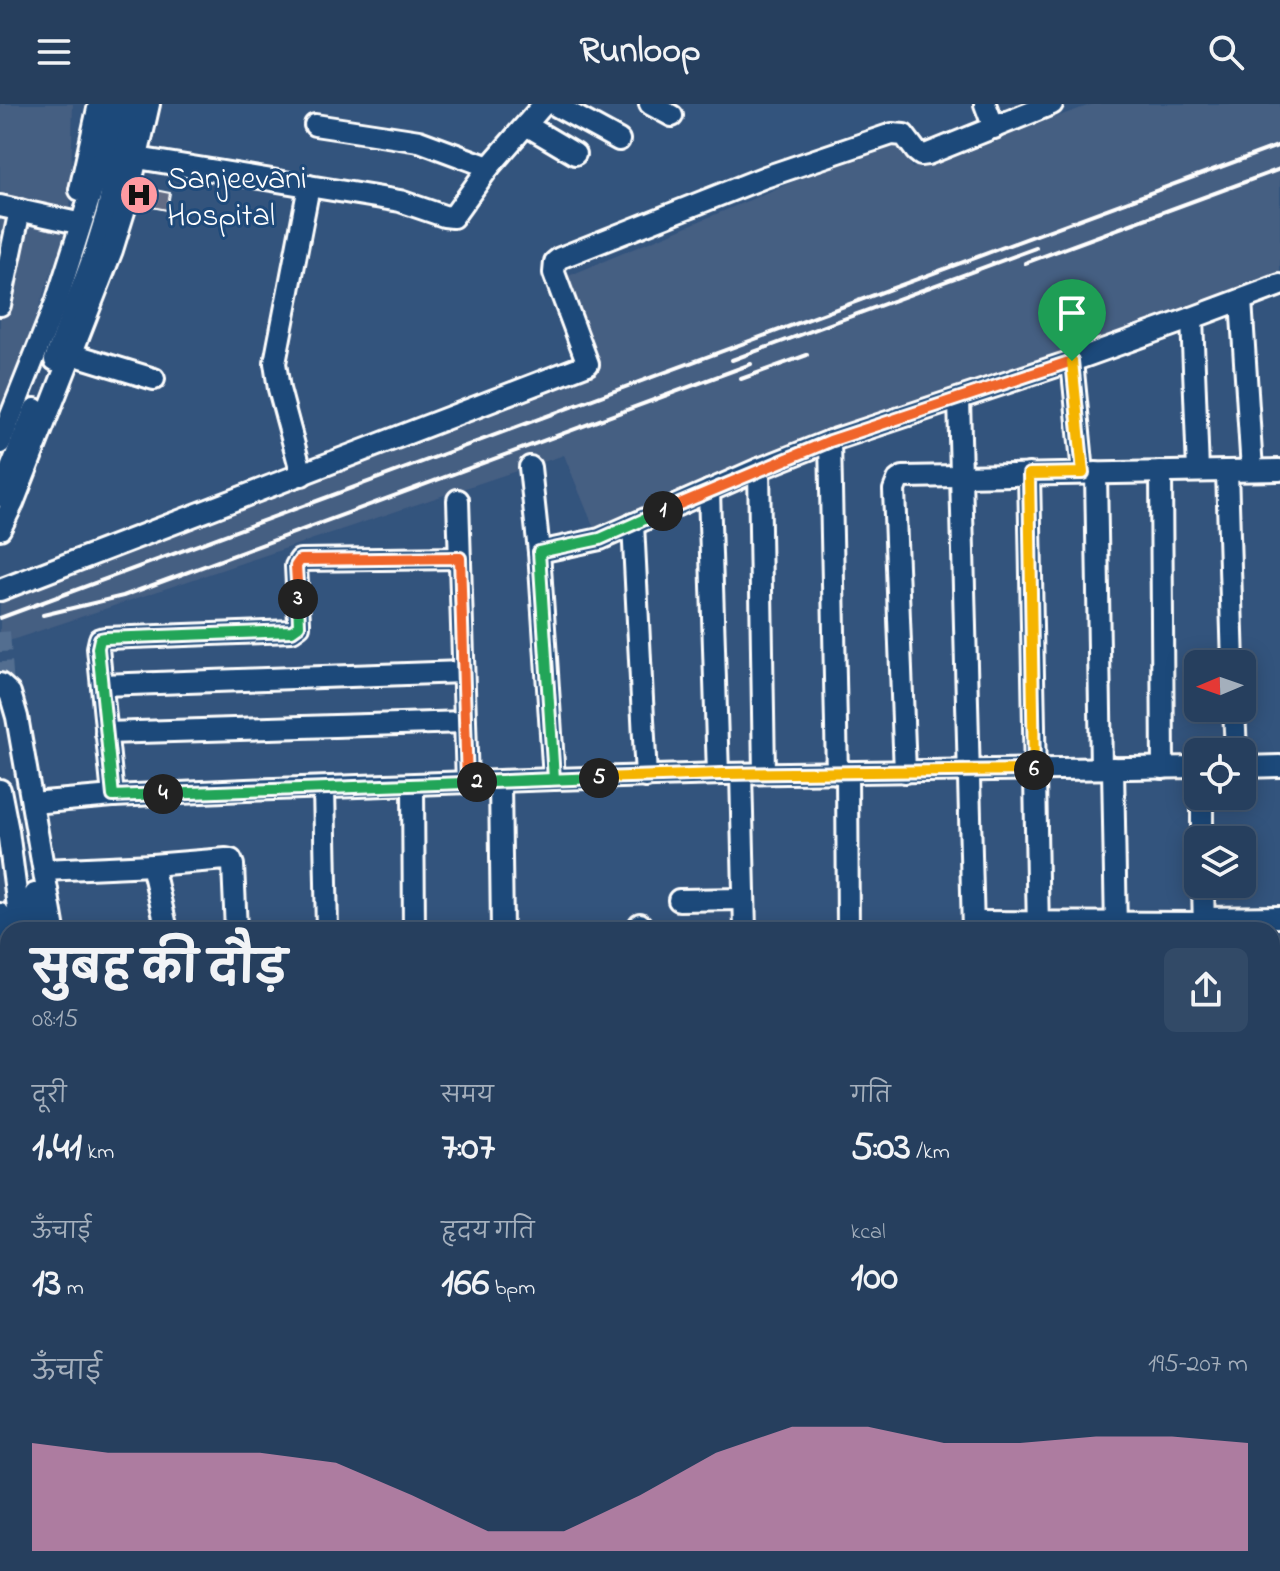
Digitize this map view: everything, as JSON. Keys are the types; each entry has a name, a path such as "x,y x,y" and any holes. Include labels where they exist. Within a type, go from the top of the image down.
{"street":[{"path":"0,410 32,336 73,222 99,104"},
{"path":"0,443 57,300 105,149 114,104"},
{"path":"0,496 95,252 107,213 131,104"},
{"path":"0,529 112,250 126,205 149,104"},
{"path":"137,158 400,201 453,217 489,167 544,104"},
{"path":"553,104 619,140"},
{"path":"650,104 672,116"},
{"path":"985,104 994,128"},
{"path":"0,590 588,364 554,273 555,262 560,258 765,177 892,134 904,135 921,155 928,154 994,128 1029,108 1052,104"},
{"path":"315,125 419,141 489,167"},
{"path":"526,125 575,154"},
{"path":"302,475 275,363 309,186"},
{"path":"0,305 10,208 73,222"},
{"path":"539,552 592,541 830,441 1072,361 1280,285"},
{"path":"1241,300 1252,470"},
{"path":"1192,318 1198,471"},
{"path":"72,354 154,379"},
{"path":"1072,361 1089,473 1116,922"},
{"path":"959,399 973,922"},
{"path":"830,441 848,922"},
{"path":"530,467 539,552 554,779"},
{"path":"759,469 764,773"},
{"path":"905,772 895,484 903,477 1280,470"},
{"path":"1227,471 1233,650"},
{"path":"1161,472 1163,768"},
{"path":"1029,474 1038,922"},
{"path":"709,491 718,774"},
{"path":"458,500 467,783"},
{"path":"633,524 646,777"},
{"path":"113,796 100,639 296,630 299,622 296,566 300,560 460,558"},
{"path":"102,685 463,672"},
{"path":"0,684 10,693 13,702 53,922"},
{"path":"6,709 39,922"},
{"path":"106,733 465,722"},
{"path":"1256,767 1280,766"},
{"path":"32,803 113,796 554,779 1184,767"},
{"path":"741,774 745,922"},
{"path":"500,782 502,922"},
{"path":"413,785 414,922"},
{"path":"324,788 327,922"},
{"path":"0,790 20,922"},
{"path":"44,870 231,860 236,922"},
{"path":"152,865 165,922"},
{"path":"1203,898 1204,922"},
{"path":"679,900 744,899"},
{"path":"1226,922 1280,917"}],"shaded area":[{"path":"0,104 73,104 70,220 0,417"},
{"path":"1093,104 1280,104 1280,276 596,533 564,455 0,644 0,590 432,437 601,369 566,277 895,139 912,168"}],"building":[{"path":"135,186 170,193 167,210 132,203"}],"tunnel":[{"path":"0,632 5,700"}],"railway":[{"path":"0,618 1280,145"},
{"path":"1025,263 1280,169"},
{"path":"732,360 1036,248"},
{"path":"741,379 807,355"},
{"path":"43,615 123,596 751,364"}],"place":[{"name":"Sanjeevani Hospital","path":"139,195"}],"route":[{"path":"1072,361 1083,473 1029,474 1036,770 722,774 113,796 98,648 100,639 296,630 299,622 296,566 304,559 460,558 467,783 554,779 539,552 600,539 830,441 1072,361"}]}
